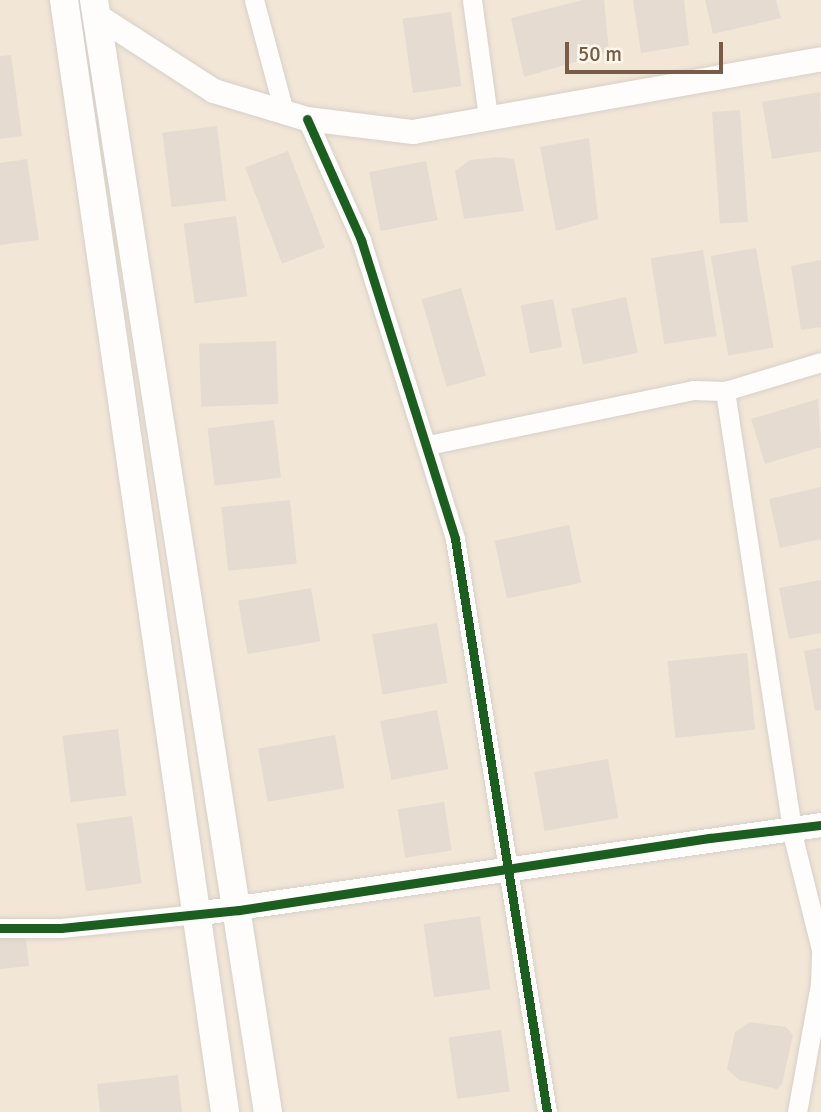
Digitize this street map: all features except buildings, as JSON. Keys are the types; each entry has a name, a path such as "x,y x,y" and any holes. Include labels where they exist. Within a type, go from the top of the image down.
{"main road":[{"path":"64,0 225,1112"},
{"path":"90,5 239,910 268,1112"}],"street":[{"path":"254,0 296,115 361,240 456,539 547,1112"},
{"path":"472,0 488,117"},
{"path":"90,5 214,91 296,115 413,132 821,58"},
{"path":"428,445 693,390 725,391 821,362"},
{"path":"725,391 792,828 821,950 820,984 797,1112"},
{"path":"0,928 61,928 239,910 821,825"}],"shaded area":[{"path":"0,0 821,0 821,1112 0,1112"}],"cycle path":[{"path":"307,119 361,240 455,539 547,1112"},
{"path":"0,928 61,928 239,910 710,838 821,825"}]}
